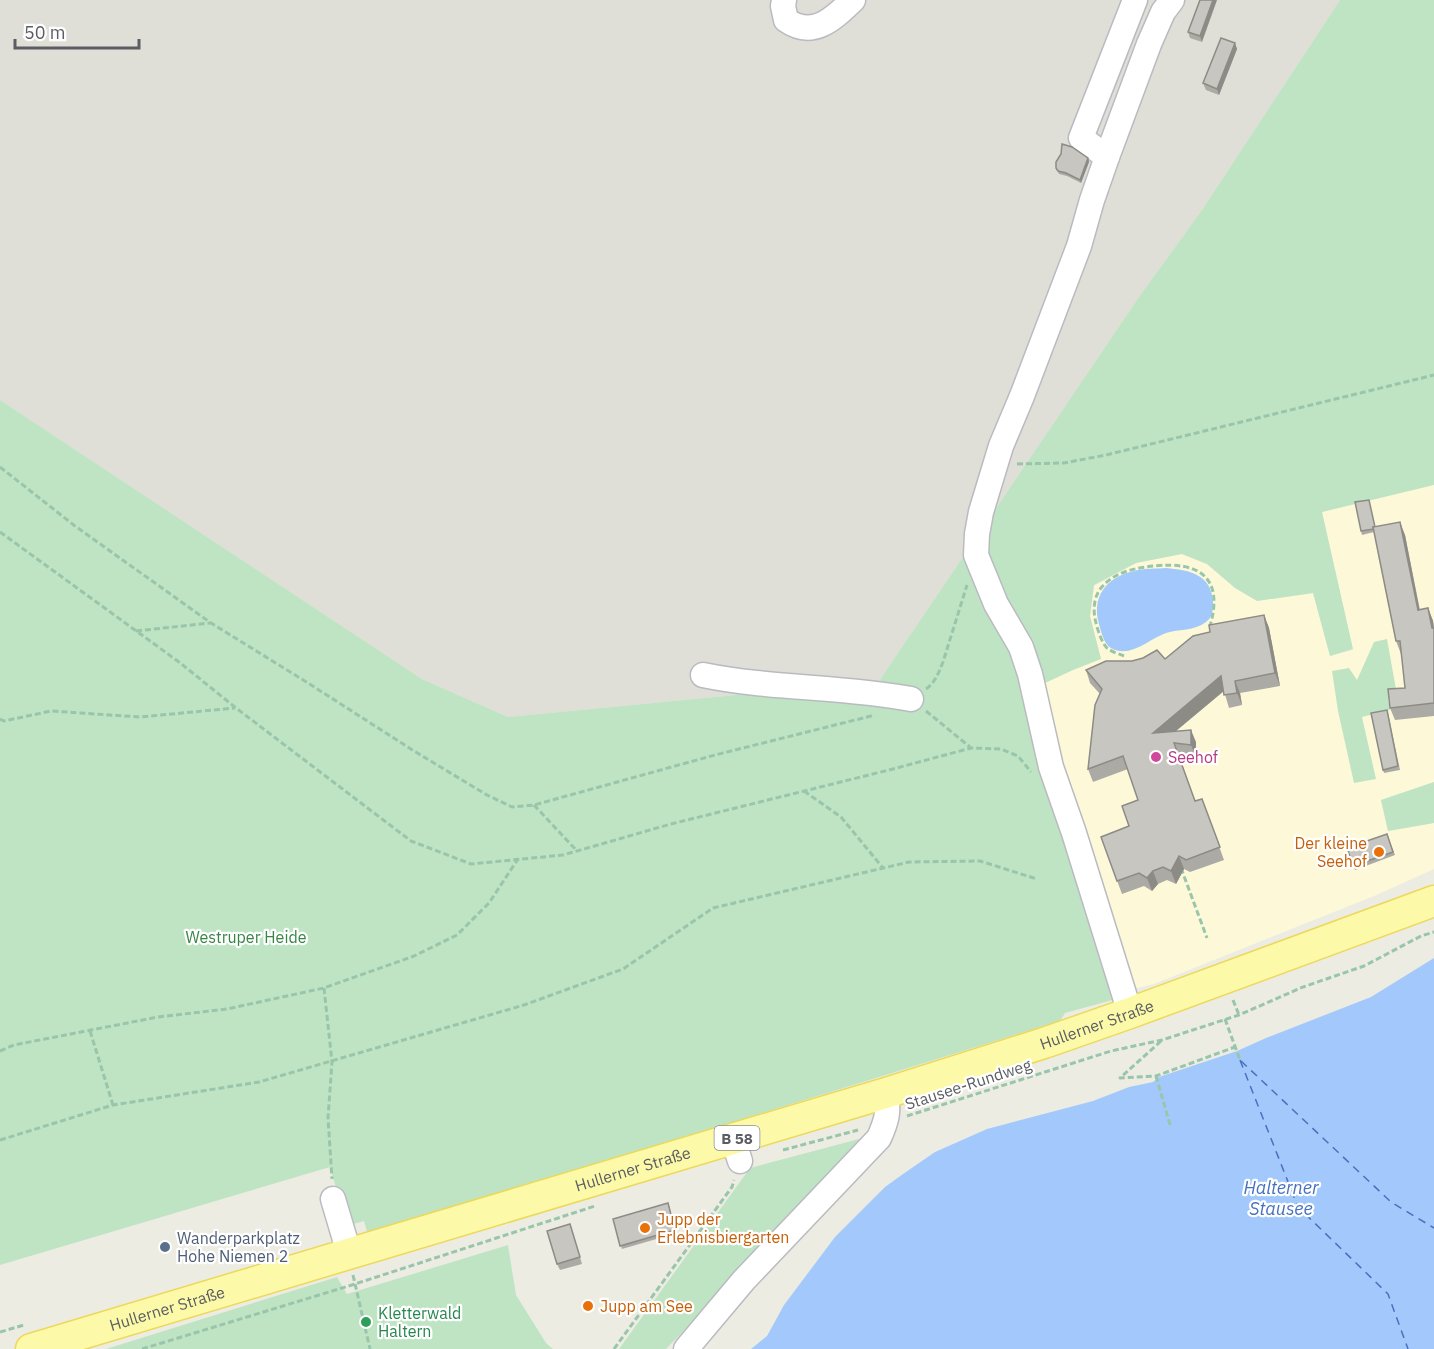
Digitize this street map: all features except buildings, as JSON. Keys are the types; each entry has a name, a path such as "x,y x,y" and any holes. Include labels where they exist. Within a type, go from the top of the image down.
{"main road":[{"name":"Hullerner Straße","path":"31,1349 349,1253 737,1150 886,1093 1130,1013 1434,901"}],"lane":[{"path":"784,0 786,20 796,27 809,28 829,21 853,0"},
{"path":"1107,157 1081,138 1135,0"},
{"path":"1130,1013 1051,767 1030,674 1021,647 996,604 976,555 981,512 1001,446 1079,246 1092,200 1149,45 1163,12 1172,0"},
{"path":"703,675 734,682 877,693 911,699"},
{"path":"686,1349 744,1280 879,1138 889,1108 886,1093"},
{"path":"333,1199 349,1253"}],"path":[{"path":"996,462 1012,465 1064,463 1106,455 1434,375"},
{"path":"0,467 75,526 211,623 414,751 487,795 512,807 534,805 893,709 930,686 938,675 976,555"},
{"path":"0,532 179,662 411,841 471,864 563,855 671,824 971,748 1001,749 1018,756 1030,770 1034,781"},
{"path":"1124,656 1107,648 1098,632 1094,615 1095,602 1099,590 1110,579 1134,568 1166,565 1184,566 1198,571 1208,579 1213,589 1215,611 1210,626"},
{"path":"136,631 211,623"},
{"path":"911,699 971,748"},
{"path":"0,719 4,721 51,711 140,717 237,708"},
{"path":"804,791 841,816 883,868"},
{"path":"534,805 577,851"},
{"path":"0,1051 14,1045 158,1017 227,1009 324,988 414,956 457,935 489,903 518,860"},
{"path":"0,1140 112,1105 259,1082 524,1005 623,969 713,908 909,862 980,861 1037,879"},
{"path":"1181,867 1207,938"},
{"name":"Stausee-Rundweg","path":"774,1152 885,1123 1111,1051 1162,1040 1225,1020 1304,987 1364,966 1421,936 1434,932"},
{"path":"324,988 332,1062 328,1118 333,1199"},
{"path":"1232,999 1239,1015"},
{"path":"1225,1020 1240,1060"},
{"path":"90,1031 112,1105"},
{"path":"1162,1040 1120,1078 1155,1076 1235,1047"},
{"path":"1155,1076 1171,1128"},
{"path":"614,1349 732,1187 737,1150"},
{"path":"142,1349 355,1284 602,1204"},
{"path":"355,1284 370,1349"}],"shaded area":[{"path":"0,0 1340,0 1202,210 1139,297 879,681 508,717 422,679 0,400"},
{"path":"1434,484 1434,782 1381,800 1388,831 1434,823 1434,869 1374,896 1154,984 1129,990 1051,738 1042,684 1101,659 1090,616 1094,586 1136,563 1182,554 1207,564 1235,588 1257,601 1313,593 1330,656 1353,650 1322,512"}],"green space":[{"name":"Westruper Heide","path":"1340,0 1434,0 1434,485 1322,512 1353,649 1330,656 1313,593 1257,601 1235,588 1207,564 1182,554 1136,563 1094,585 1090,616 1101,659 1028,691 1116,999 1065,1013 1060,1021 368,1235 364,1221 347,1226 330,1167 0,1265 0,400 422,679 508,717 879,681 1139,297 1202,210"},
{"path":"1387,639 1397,695 1388,699 1390,710 1362,717 1376,779 1354,783 1338,711 1332,671 1349,668 1357,680 1374,642"},
{"path":"1434,782 1434,823 1388,831 1381,800"},
{"path":"874,1135 666,1349 619,1349 750,1168"},
{"path":"508,1245 516,1295 546,1343 553,1349 106,1349 337,1277 347,1294"}],"water":[{"path":"1166,568 1190,572 1203,579 1208,585 1213,601 1210,618 1197,627 1166,633 1132,650 1118,651 1111,648 1103,638 1097,614 1097,605 1103,589 1124,574 1142,569"},
{"name":"Halterner Stausee","path":"1434,958 1434,1349 751,1349 767,1336 784,1305 835,1237 885,1187 935,1152 987,1129 1093,1101 1237,1051 1371,997"}],"ferry route":[{"path":"1240,1060 1298,1207 1388,1294 1408,1349"},
{"path":"1241,1061 1391,1202 1434,1228"}],"place":[{"name":"Seehof","path":"1156,757"},
{"name":"Der kleine Seehof","path":"1379,852"},
{"name":"Jupp der Erlebnisbiergarten","path":"645,1228"},
{"name":"Wanderparkplatz Hohe Niemen 2","path":"165,1247"},
{"name":"Jupp am See","path":"588,1306"},
{"name":"Kletterwald Haltern","path":"366,1322"}]}
